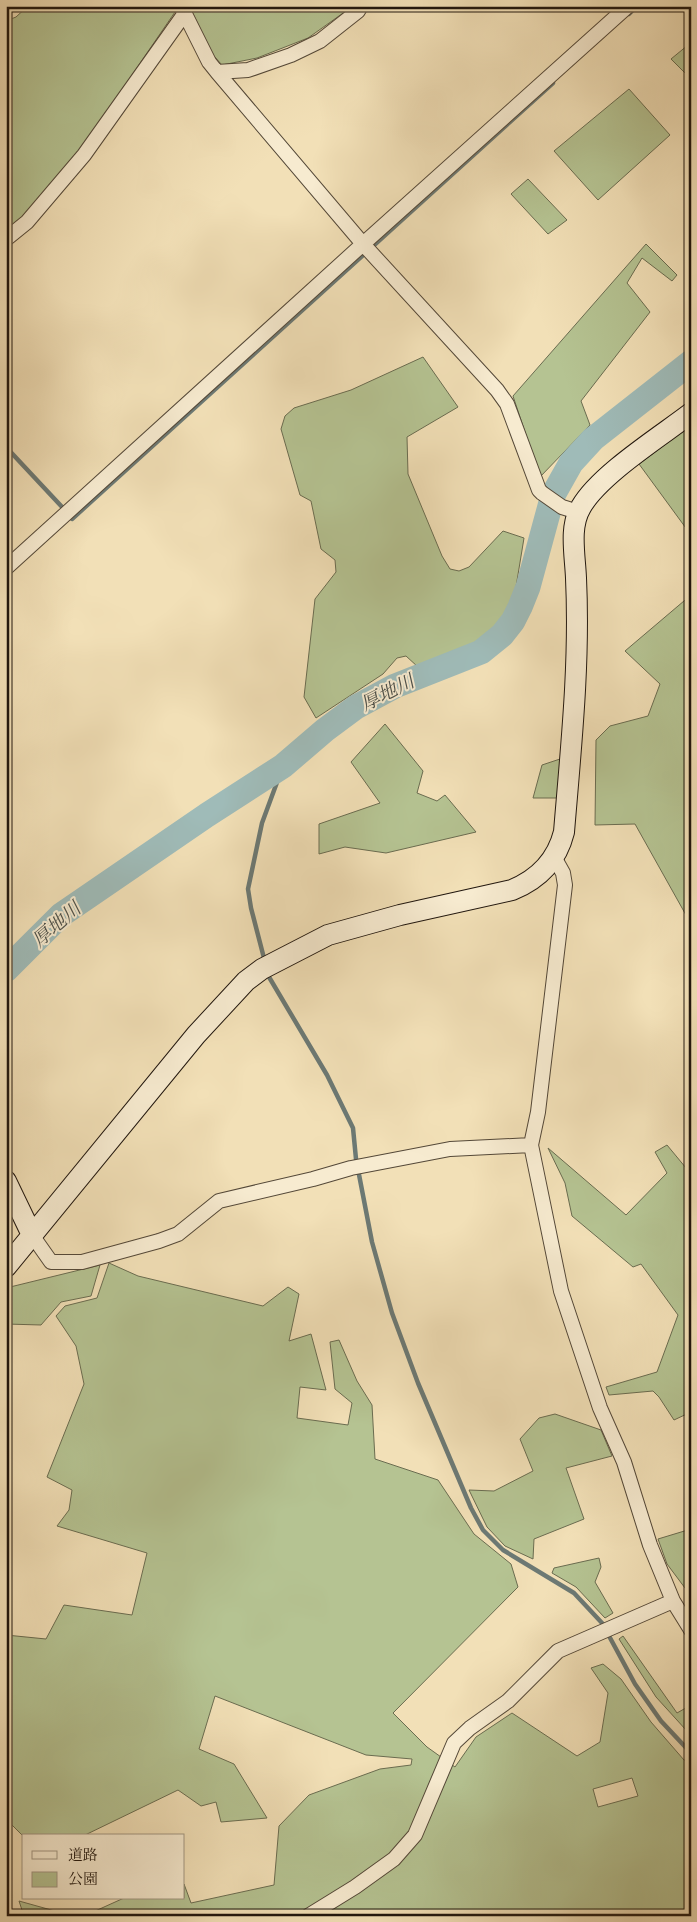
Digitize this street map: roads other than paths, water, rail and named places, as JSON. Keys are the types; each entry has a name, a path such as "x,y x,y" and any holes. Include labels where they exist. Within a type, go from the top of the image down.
{"street":[{"path":"217,72 248,70 291,54 320,40 358,11 361,6"},
{"path":"6,568 366,247 628,6"},
{"path":"6,239 27,222 84,155 183,10 209,62 217,72 366,247 497,390 507,404 542,493 570,509 574,524 577,607 574,721 564,832 554,857 527,884 512,890 400,915 328,935 267,967 246,981 196,1035 6,1267"},
{"path":"570,509 628,461 691,413"},
{"path":"554,857 563,874 565,885 538,1112 531,1144 561,1291 600,1408 624,1462 642,1523 673,1600 691,1630"},
{"path":"6,1181 32,1235 51,1262 82,1262 178,1234 219,1201 313,1179 357,1166 450,1149 531,1144"},
{"path":"308,1916 355,1887 394,1858 415,1836 454,1743 470,1728 508,1701 558,1651 673,1600"}],"waterway":[{"path":"629,14 637,6"},
{"path":"71,518 553,83"},
{"name":"厚地川","path":"6,970 61,915 207,815 283,766 325,730 356,707 395,686 481,652 502,635 513,621 520,607 528,587 553,495 571,463 593,439 691,362"},
{"path":"6,447 63,508"},
{"path":"265,962 248,889 262,823 283,766"},
{"path":"268,972 269,977 327,1075 353,1128 356,1159 372,1242 392,1313 418,1383 471,1508 483,1530 503,1550 574,1593 602,1623 635,1684 661,1721 691,1753"}]}
